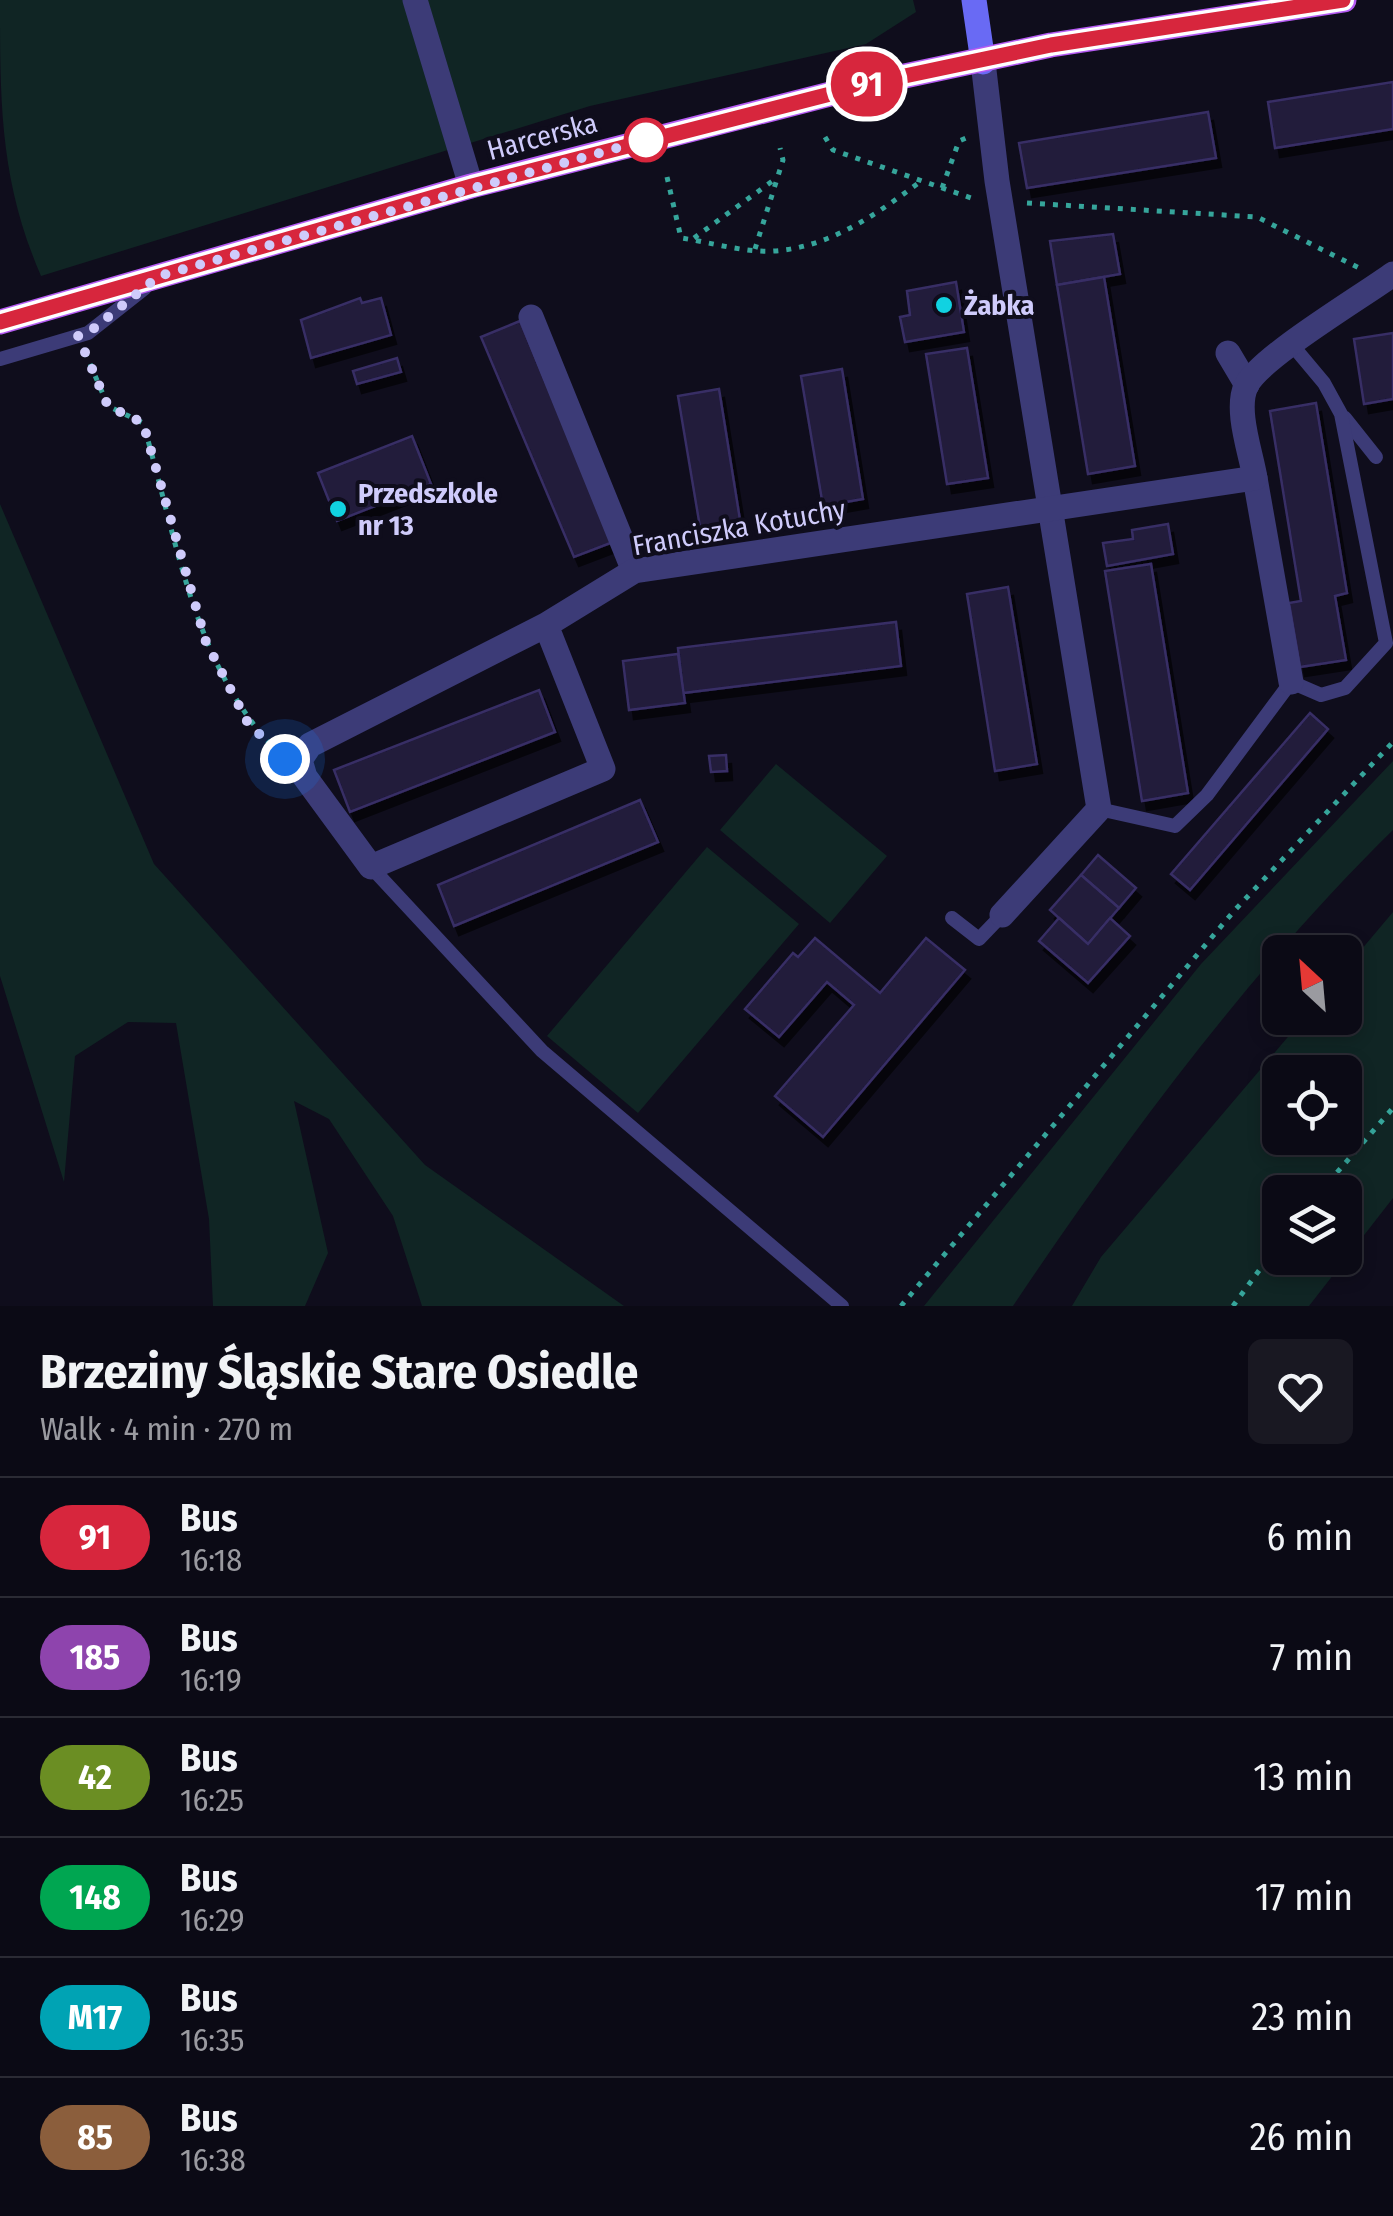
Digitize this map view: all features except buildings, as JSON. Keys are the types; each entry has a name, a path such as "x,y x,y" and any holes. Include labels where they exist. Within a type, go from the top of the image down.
{"main road":[{"name":"Harcerska","path":"0,322 472,186 881,81 1076,40 1344,0"}],"street":[{"path":"416,0 472,186"},
{"path":"974,0 1001,203 1099,809 1002,916"},
{"path":"1291,682 1243,399 1246,385 1292,346 1388,278"},
{"path":"531,317 634,571"},
{"path":"1228,353 1246,385"},
{"name":"Franciszka Kotuchy","path":"300,760 310,745 325,736 546,625 634,571 1255,478"},
{"path":"300,760 305,777 371,867 603,769 546,625"}],"lane":[{"path":"0,358 88,333 159,276"},
{"path":"1292,346 1324,383 1341,414 1376,457"},
{"path":"1099,809 1175,826 1207,795 1291,682 1321,695 1345,688 1386,643 1341,414"},
{"path":"371,867 542,1051 842,1306"},
{"path":"952,918 978,939 1002,916"}],"path":[{"path":"942,188 960,141 972,136"},
{"path":"825,137 833,150 942,188 1001,203 1257,217 1388,278"},
{"path":"755,248 783,160 780,148"},
{"path":"667,177 680,238 772,251 828,239 872,218 921,181"},
{"path":"692,240 778,177"},
{"path":"78,336 108,406 143,423 206,642 248,723 285,759 300,760"},
{"path":"901,1306 1234,911 1393,742"},
{"path":"1335,1175 1393,1108"},
{"path":"1232,1306 1262,1266"}],"green space":[{"path":"0,0 913,0 916,12 866,44 590,106 41,276 17,207 5,141"},
{"path":"0,504 154,864 425,1165 624,1306 422,1306 393,1216 329,1119 294,1101 328,1253 305,1306 213,1306 209,1219 176,1023 128,1022 75,1056 64,1182 0,976"},
{"path":"1393,761 1393,830 1294,935 1262,935 1262,972 1144,1120 1013,1306 924,1306 1201,964"},
{"path":"776,764 887,856 830,923 720,830"},
{"path":"707,847 799,924 638,1113 547,1036"},
{"path":"1393,912 1393,1198 1362,1238 1362,1175 1262,1175 1262,1275 1333,1275 1309,1306 1072,1306 1101,1257 1262,1067 1262,1155 1362,1155 1362,1055 1273,1055 1290,1035 1362,1035 1362,949"}],"bus line":[{"name":"91","path":"0,322 472,186 906,75 1051,45 1343,0"}],"place":[{"name":"Żabka","path":"944,305"},
{"name":"Przedszkole nr 13","path":"338,509"}],"route":[{"path":"285,759 248,723 206,642 143,423 108,406 78,336 88,333 159,276 646,140"}]}
